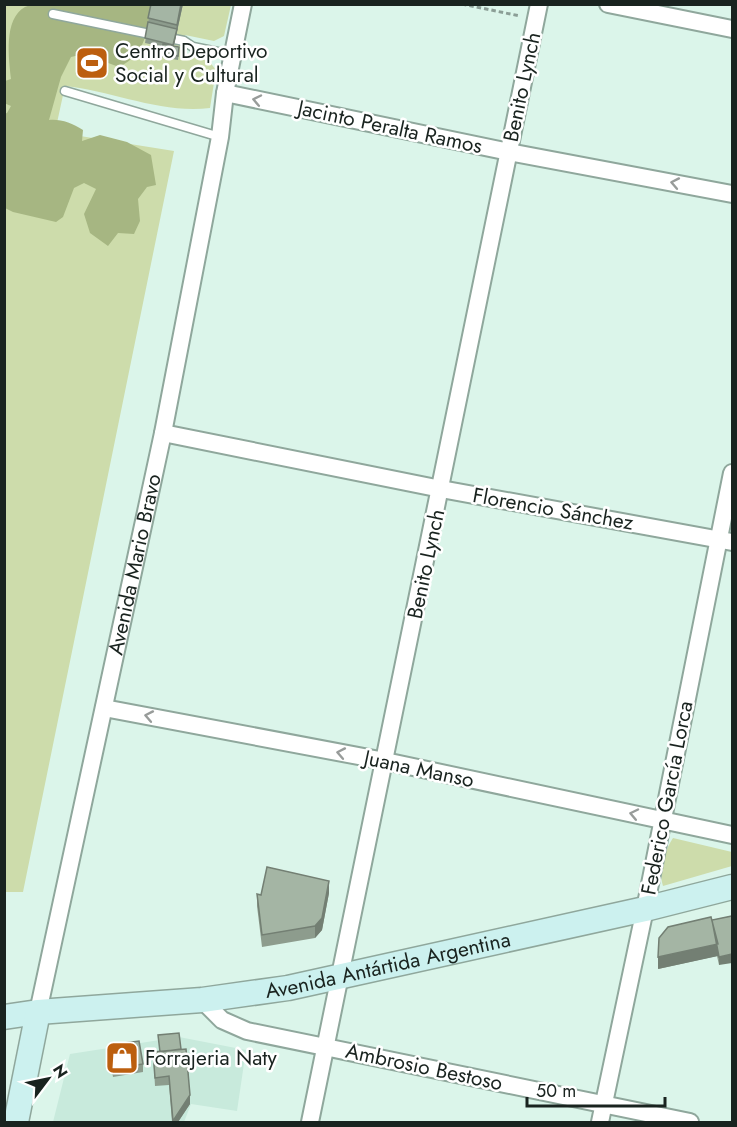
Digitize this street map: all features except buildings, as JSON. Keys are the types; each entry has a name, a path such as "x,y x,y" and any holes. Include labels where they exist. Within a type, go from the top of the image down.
{"main road":[{"name":"Avenida Antártida Argentina","path":"38,1012 202,1000 288,988 645,909 732,887"},
{"path":"4,1004 38,1012"},
{"path":"4,1017 38,1012"},
{"name":"Avenida Mario Bravo","path":"16,1122 38,1012"}],"street":[{"name":"Avenida Mario Bravo","path":"38,1012 163,433 243,4"},
{"path":"609,4 732,29"},
{"name":"Benito Lynch","path":"310,1122 538,12"},
{"name":"Jacinto Peralta Ramos","path":"225,93 509,152 732,194"},
{"name":"Florencio Sánchez","path":"163,433 441,489 726,540"},
{"name":"Federico García Lorca","path":"600,1122 663,820 726,540 732,473"},
{"name":"Juana Manso","path":"104,708 385,761 732,835"},
{"name":"Ambrosio Bestoso","path":"202,1000 222,1020 248,1031 690,1122"}],"lane":[{"path":"53,14 184,41 193,47 232,55"},
{"path":"65,91 220,137"}],"path":[{"path":"462,4 538,12"}],"shaded area":[{"path":"179,1037 246,1050 237,1111 191,1104 184,1122 53,1122 70,1054"}],"green space":[{"path":"39,4 152,5 144,41 135,55 119,67 84,54 71,57 61,77 49,120 66,122 83,130 82,141 100,135 127,142 151,155 156,185 147,187 138,199 140,221 134,234 118,233 108,246 90,233 84,214 96,189 84,183 74,188 63,217 56,222 5,208 4,114 11,106 4,103 5,81 11,79 10,30 18,13 27,6"},
{"path":"4,5 231,5 224,36 214,41 185,35 182,53 209,61 216,70 210,108 173,108 65,86 55,132 174,151 23,892 5,892"},
{"path":"673,838 732,852 732,866 663,886 661,874 663,861"}],"place":[{"name":"Centro Deportivo Social y Cultural","path":"92,63"},
{"name":"Forrajeria Naty","path":"122,1058"}]}
